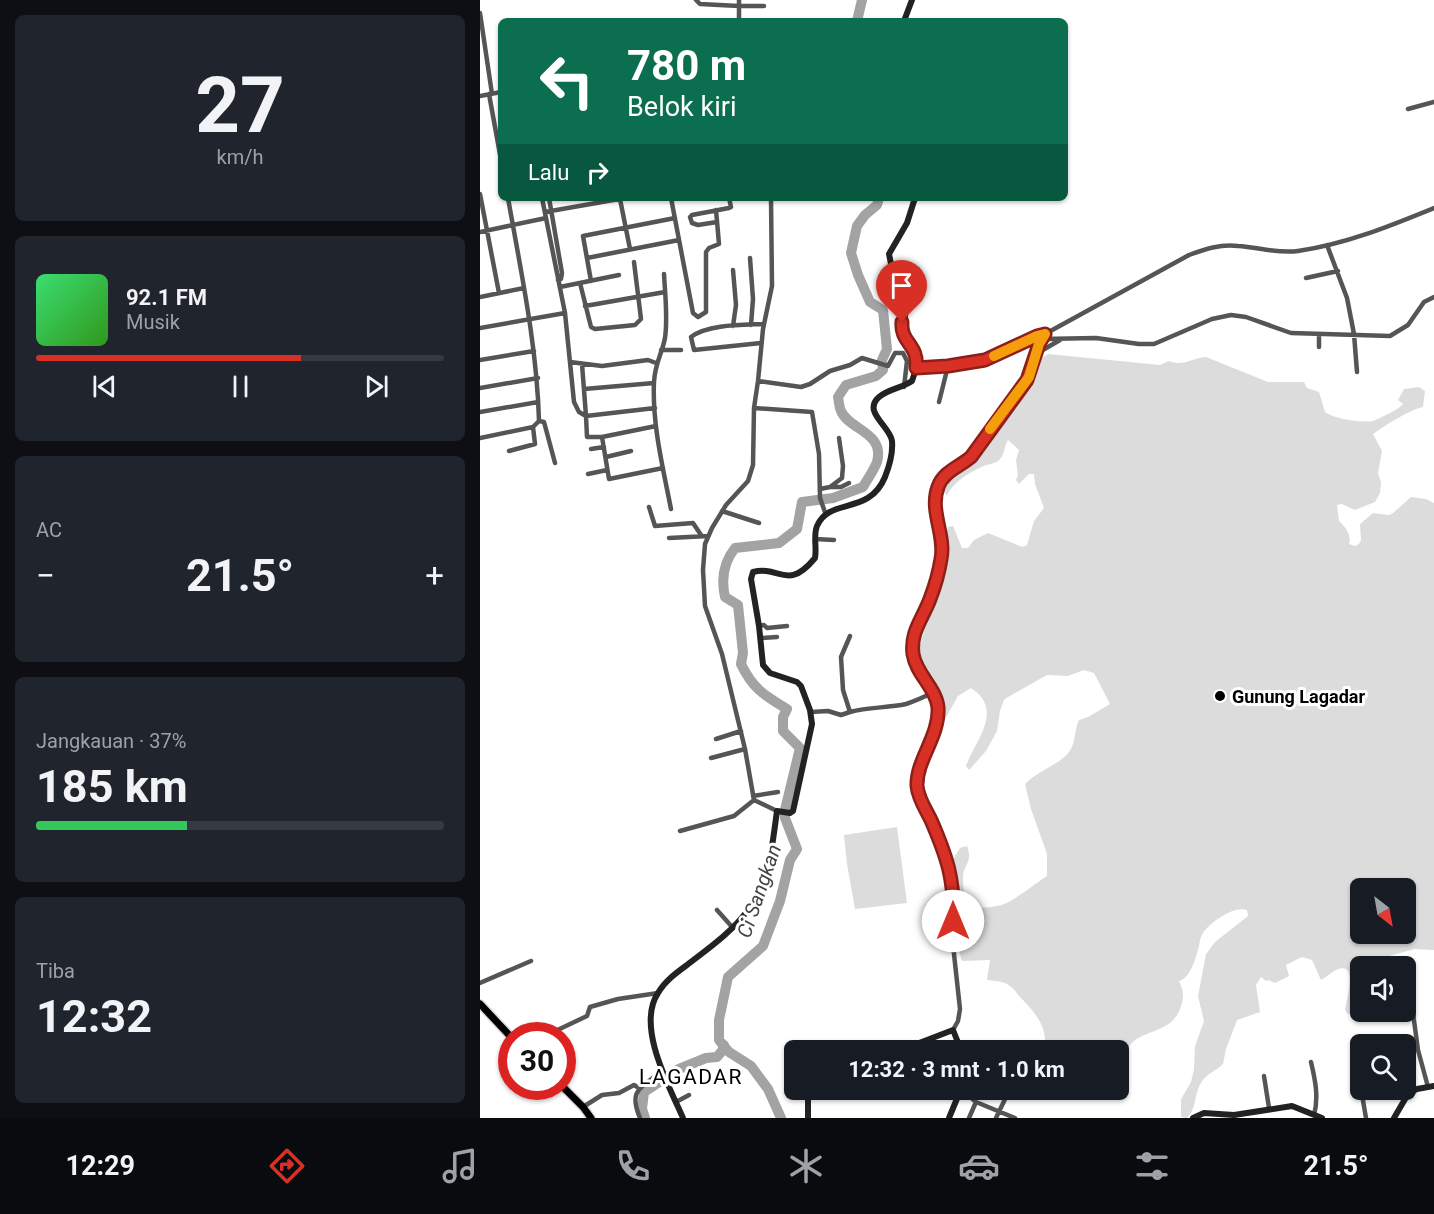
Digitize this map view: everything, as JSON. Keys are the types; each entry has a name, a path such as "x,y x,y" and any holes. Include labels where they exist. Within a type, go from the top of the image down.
{"main road":[{"path":"480,1004 498,1023"},
{"path":"576,1099 591,1118"}],"street":[{"path":"696,0 700,4 739,3 764,6"},
{"path":"905,18 912,0"},
{"path":"480,13 498,140"},
{"path":"480,96 498,93"},
{"path":"1408,109 1434,102"},
{"path":"480,194 499,293"},
{"path":"480,438 534,427 539,421 538,378 530,319 509,201"},
{"path":"543,201 560,287 575,405 579,412 586,416 655,408"},
{"path":"550,201 562,273 561,279 558,280"},
{"path":"480,232 513,225 552,211 609,201"},
{"path":"620,201 630,249"},
{"path":"672,201 693,313 698,317 706,312 706,252 709,248 719,244 716,210"},
{"path":"717,222 698,225 692,223 690,218 692,215 730,208 729,201"},
{"path":"753,798 745,749 722,654 705,606 703,560 708,536 722,511 745,486 752,473 754,408 761,343 772,286 771,201"},
{"path":"753,798 777,811 793,811 814,712 805,692 797,682 775,675 764,668 761,657 763,638 761,625 751,584 753,572 794,576 815,558 819,539 816,527 826,515 838,508 864,501 879,490 886,476 892,442 875,414 874,406 880,396 904,387 912,381 920,368 916,352 902,332 902,322 908,303 907,296 892,269 889,254 907,223 914,201"},
{"path":"920,368 948,366 992,358 1020,343 1043,337 1171,265 1203,250 1227,245 1277,252 1297,251 1368,234 1434,208"},
{"path":"591,281 583,236 675,218"},
{"path":"587,258 679,240"},
{"path":"1327,245 1347,298 1354,334 1357,372"},
{"path":"750,258 753,299 751,325"},
{"path":"580,283 591,327 595,329 638,324 641,319 634,262"},
{"path":"733,270 736,305 733,326"},
{"path":"1306,278 1338,272"},
{"path":"664,274 666,328 662,350 656,363 654,383 656,426 671,509"},
{"path":"560,287 620,276"},
{"path":"480,297 524,288"},
{"path":"585,306 665,292"},
{"path":"1043,337 1096,338 1154,344 1212,319 1232,315 1245,317 1291,333 1393,335 1408,324 1424,302 1434,297"},
{"path":"480,328 564,313"},
{"path":"761,343 693,350 692,335 733,326 764,324"},
{"path":"1319,334 1319,346"},
{"path":"927,1040 953,1030 958,1021 960,1009 953,945 953,882 945,853 917,787 936,728 938,705 915,660 912,644 915,630 930,599 942,557 941,536 935,507 936,491 944,476 960,467 978,448 1027,380 1043,337"},
{"path":"1035,355 1062,338"},
{"path":"662,350 681,350"},
{"path":"480,360 534,351"},
{"path":"758,381 801,387 830,371 850,365 862,358 887,366 895,353 903,352 907,361 904,387"},
{"path":"570,362 608,366 648,360 656,363"},
{"path":"582,364 587,437 656,426"},
{"path":"939,402 948,366"},
{"path":"480,388 538,378"},
{"path":"584,389 654,383"},
{"path":"480,412 538,402"},
{"path":"754,408 812,412 819,454 821,501 826,515"},
{"path":"539,421 544,422 555,463"},
{"path":"509,452 536,444 534,427"},
{"path":"602,436 607,470 611,480 663,468"},
{"path":"830,487 842,478 839,438"},
{"path":"591,450 604,447"},
{"path":"606,457 631,451"},
{"path":"588,474 607,470"},
{"path":"820,489 849,483"},
{"path":"649,507 655,526 693,523 701,535"},
{"path":"722,511 759,523"},
{"path":"669,538 708,536"},
{"path":"819,539 834,540"},
{"path":"761,625 767,628 787,626"},
{"path":"850,636 841,657 843,690 850,712"},
{"path":"763,638 777,637"},
{"path":"814,712 828,711 841,715 870,707 907,703 932,693"},
{"path":"716,739 741,731"},
{"path":"711,758 745,749"},
{"path":"680,831 734,816 753,798 778,792"},
{"path":"683,1118 656,1052 651,1022 652,1006 658,993 676,973 733,927 749,909 763,884 769,866 777,811"},
{"path":"717,910 733,927"},
{"path":"480,983 531,961"},
{"path":"574,1022 587,1016 590,1006 658,993"},
{"path":"1394,1118 1408,1094 1431,1086 1418,1050 1414,1022"},
{"path":"953,1030 957,1040"},
{"path":"1311,1062 1317,1103 1314,1115"},
{"path":"639,1088 664,1075"},
{"path":"1264,1076 1269,1108"},
{"path":"584,1107 602,1095 622,1092 634,1085 639,1088"},
{"path":"639,1088 636,1104 640,1118"},
{"path":"676,1102 689,1095"},
{"path":"808,1100 808,1118"},
{"path":"949,1118 956,1100"},
{"path":"974,1100 1015,1118"},
{"path":"996,1118 1004,1100"},
{"path":"1363,1100 1366,1118"},
{"path":"969,1118 976,1102"},
{"path":"1193,1118 1204,1113 1234,1115 1292,1106 1322,1118"}],"shaded area":[{"path":"1048,354 1160,365 1169,361 1183,363 1206,357 1268,382 1304,382 1307,388 1319,392 1325,412 1341,418 1362,421 1373,421 1401,406 1403,404 1398,400 1404,389 1419,387 1425,391 1423,407 1390,422 1373,434 1382,451 1378,473 1381,482 1380,493 1375,502 1355,510 1342,504 1337,505 1339,521 1347,531 1350,538 1349,544 1355,546 1361,540 1360,524 1373,513 1389,515 1411,497 1426,499 1434,503 1434,950 1415,949 1389,956 1350,956 1350,976 1344,968 1336,970 1321,980 1312,960 1302,957 1286,965 1289,976 1275,983 1261,977 1256,985 1260,1012 1237,1020 1223,1064 1201,1083 1187,1118 1181,1117 1181,1099 1191,1082 1195,1046 1204,1021 1198,996 1206,954 1215,942 1248,916 1247,910 1235,910 1223,916 1203,933 1187,976 1179,981 1183,997 1178,1014 1164,1027 1139,1037 1129,1047 1129,1040 1045,1040 1040,1022 1013,989 1008,984 987,980 990,960 962,961 958,948 959,908 953,859 960,848 967,846 969,859 963,876 964,891 967,901 975,907 1004,904 1047,876 1047,854 1025,784 1066,756 1073,745 1079,720 1110,704 1094,673 1084,670 1068,676 1047,675 1004,700 997,731 986,751 969,770 966,766 985,726 986,706 981,697 971,688 958,696 940,728 940,705 927,678 918,651 930,611 942,582 948,548 946,535 948,527 953,526 962,548 968,548 974,540 988,533 1022,547 1027,545 1034,521 1044,508 1035,484 1034,474 1029,474 1019,484 1016,480 1018,475 1016,460 1019,450 1008,440 998,461 968,474 957,482 947,496 944,491 948,483 970,463 987,442 1034,376 1039,360"},
{"path":"897,827 907,903 855,909 844,835"},
{"path":"1350,983 1350,1014 1345,1009"}],"waterway":[{"name":"Ci Sangkan","path":"858,18 862,0"},
{"name":"Ci Sangkan","path":"781,1118 768,1089 751,1066 729,1052 719,1040 719,1020 728,977 763,946 780,901 790,860 797,849 785,818 785,810 800,748 783,731 783,717 787,709 760,691 750,680 741,664 743,653 738,605 725,597 723,578 728,559 735,548 779,543 797,529 802,502 833,498 863,487 877,462 876,444 865,432 845,417 840,409 838,397 846,385 876,376 883,370 882,360 887,349 883,310 870,302 851,253 857,226 878,201"},
{"path":"645,1118 642,1109 644,1092 679,1069 706,1058 717,1057 724,1045"}],"slow traffic":[{"path":"990,429 1029,377 1039,344 1045,334 994,356"}],"place":[{"name":"Gunung Lagadar","path":"1220,696"}],"district":[{"name":"LAGADAR","path":"691,1077"}],"route":[{"path":"902,322 902,333 916,352 916,368 985,360 1045,334 1039,344 1027,380 971,457 940,481 935,499 942,557 930,599 915,630 912,644 913,656 920,674 938,705 936,728 917,787 945,853 952,877 953,921"}]}
